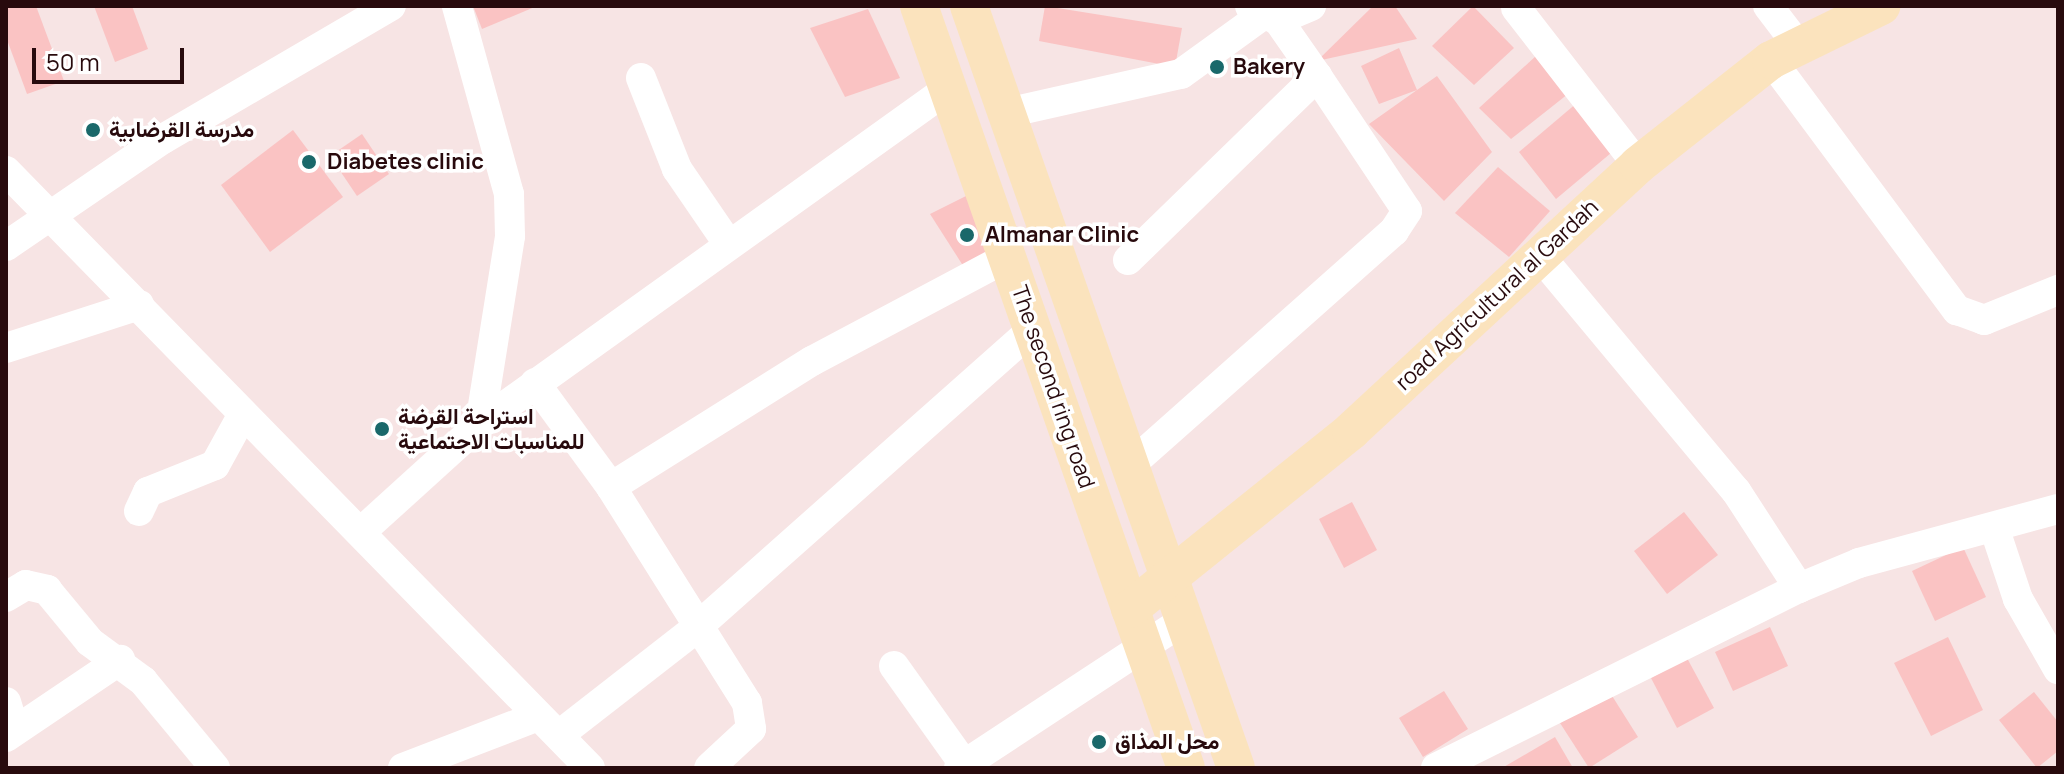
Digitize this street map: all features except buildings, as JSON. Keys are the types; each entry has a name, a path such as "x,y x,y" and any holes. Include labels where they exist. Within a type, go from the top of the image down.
{"main road":[{"name":"The second ring road","path":"919,6 1186,768"},
{"name":"The second ring road","path":"969,6 1236,768"},
{"name":"road Agricultural al Gardah","path":"1136,627 1171,580 1351,431 1638,165 1784,52 1881,6"}],"street":[{"path":"6,246 163,139 391,6"},
{"path":"457,6 509,194 510,236 480,424"},
{"path":"1006,113 1181,74 1265,12 1311,6"},
{"path":"1768,6 1784,52 1957,310 1984,320 2058,290"},
{"path":"1516,8 1638,165"},
{"path":"1130,465 1403,222 1407,211 1400,196 1317,76 1265,12"},
{"path":"1128,260 1317,76"},
{"path":"641,78 677,169 727,242"},
{"path":"362,531 480,424 727,242 949,88"},
{"path":"6,171 362,531 590,768"},
{"path":"1540,256 1736,491 1799,588"},
{"path":"611,487 812,361 1008,257"},
{"path":"6,348 139,305"},
{"path":"414,767 548,726 695,629 1034,328"},
{"path":"535,383 611,487 751,717 741,742 709,768"},
{"path":"139,511 148,492 215,465 243,414"},
{"path":"1436,768 1799,588 2058,509"},
{"path":"1994,527 2018,599 2058,669"},
{"path":"6,597 39,584 90,642 120,660 215,768"},
{"path":"894,666 961,766 1136,627 1184,620"},
{"path":"6,734 120,660"},
{"path":"6,702 6,734"}],"place":[{"name":"Bakery","path":"1217,67"},
{"name":"مدرسة القرضابية","path":"93,130"},
{"name":"Diabetes clinic","path":"309,162"},
{"name":"Almanar Clinic","path":"967,235"},
{"name":"استراحة القرضة للمناسبات الاجتماعية","path":"382,429"},
{"name":"محل المذاق","path":"1099,742"}]}
